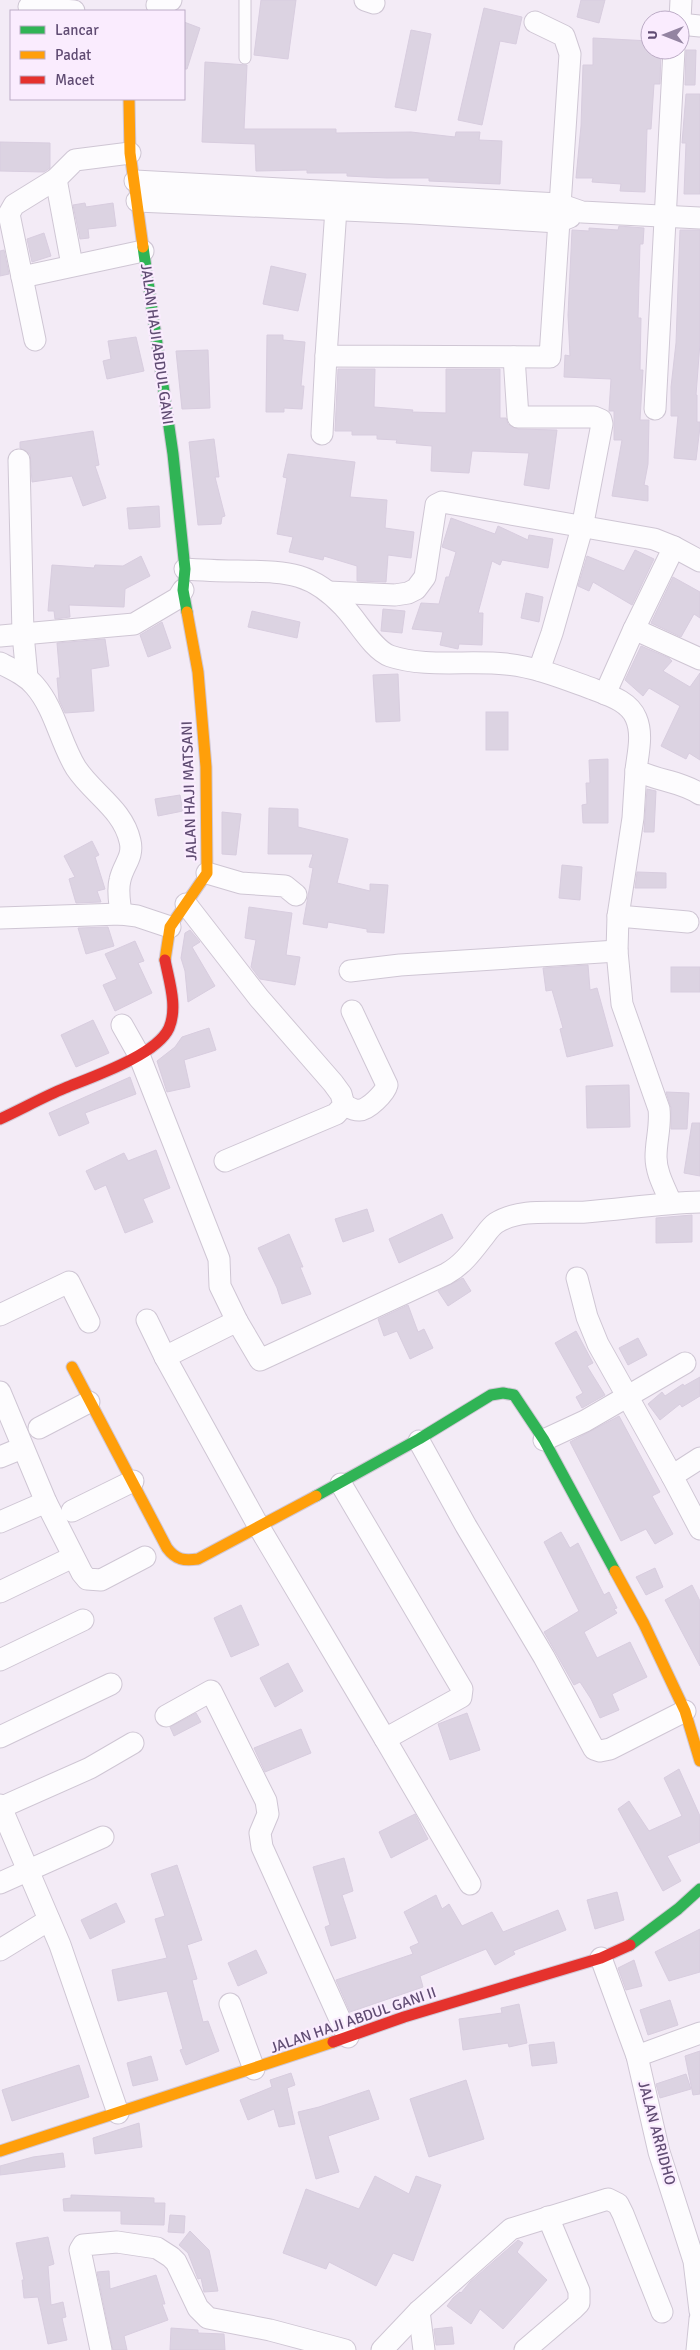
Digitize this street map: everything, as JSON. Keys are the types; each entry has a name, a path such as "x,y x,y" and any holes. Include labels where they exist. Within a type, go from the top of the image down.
{"street":[{"path":"29,7 63,10"},
{"path":"326,356 547,357 552,355 558,213 570,54 568,42 564,36 536,22"},
{"path":"655,409 673,60"},
{"name":"JALAN HAJI ABDUL GANI","path":"129,100 130,153 173,454 184,580"},
{"path":"35,340 9,214 11,210 14,205 56,179 74,160 130,153"},
{"path":"56,179 72,266"},
{"path":"136,191 558,213 582,212 700,218"},
{"path":"322,434 336,202"},
{"path":"22,277 143,251"},
{"path":"514,357 518,417 594,417 601,420 602,424 582,528 552,633 539,670"},
{"path":"19,460 23,634 27,677"},
{"path":"328,592 395,595 408,594 416,589 425,577 436,505 442,502 582,528 654,539 700,561"},
{"path":"605,694 674,547"},
{"path":"0,636 134,624 178,598 184,580 284,572 308,579 328,592 345,607 382,652 389,656 414,661 507,664 539,670 605,694 626,705 636,717 640,736 632,827 618,916 617,951 622,1004 659,1109 661,1127 656,1156 658,1169 671,1203"},
{"name":"JALAN HAJI MATSANI","path":"0,1119 64,1088 102,1074 139,1055 165,1035 170,1026 172,1001 165,958 170,927 207,873 206,767 198,672 184,580"},
{"path":"634,629 700,659"},
{"path":"0,663 27,677 36,686 48,707 75,766 91,788 118,812 130,839 132,854 120,880 121,914"},
{"path":"636,770 649,776 676,782 700,794"},
{"path":"207,873 241,883 285,886 296,895"},
{"path":"186,904 259,998 342,1094 344,1105"},
{"path":"0,918 121,914 137,916 170,927"},
{"path":"618,916 688,922"},
{"path":"350,971 400,964 617,951"},
{"path":"344,1105 356,1110 365,1109 386,1090 387,1085 352,1011"},
{"path":"122,1025 139,1055 219,1259 220,1286 258,1359 265,1359 456,1269 494,1224 507,1218 524,1214 587,1212 671,1203 700,1202"},
{"path":"225,1161 336,1114 344,1105"},
{"path":"577,1278 587,1317 598,1344 700,1529"},
{"path":"0,1315 69,1282 90,1322"},
{"path":"148,1320 165,1357 259,1527 470,1884"},
{"path":"165,1357 237,1321"},
{"path":"544,1440 585,1422 685,1363"},
{"path":"72,1367 167,1548 176,1559 185,1561 198,1559 340,1484 419,1441 491,1395 503,1393 514,1395 544,1440 644,1624 685,1711 700,1761"},
{"path":"0,1392 46,1502 73,1558 87,1579 93,1581 100,1580 145,1557"},
{"path":"39,1428 90,1402"},
{"path":"419,1441 466,1526 544,1657 558,1686 594,1749 600,1751 610,1749 685,1711"},
{"path":"0,1457 22,1448"},
{"path":"672,1476 700,1458"},
{"path":"72,1510 133,1481"},
{"path":"340,1484 462,1689 461,1697 385,1739"},
{"path":"0,1522 46,1502"},
{"path":"0,1592 73,1558"},
{"path":"0,1660 83,1620"},
{"path":"0,1737 111,1684"},
{"path":"166,1716 211,1690 266,1802 268,1814 260,1833 262,1847 348,2037"},
{"path":"118,2113 55,1932 0,1807 90,1768 133,1743"},
{"path":"0,1883 103,1837"},
{"name":"JALAN HAJI ABDUL GANI II","path":"0,2151 466,1998 601,1958 634,1943 678,1909 700,1889"},
{"path":"0,1950 55,1932"},
{"name":"JALAN ARRIDHO","path":"601,1958 637,2056 659,2152 697,2267 700,2311"},
{"path":"230,2004 254,2069"},
{"path":"637,2056 700,2033"},
{"path":"382,2350 419,2311 511,2229 608,2199 618,2204 662,2312"},
{"path":"525,2350 573,2309 579,2303 580,2298 573,2275 548,2217"},
{"path":"100,2350 80,2250 83,2245 117,2242 157,2248 171,2257 198,2308 208,2318 270,2330 345,2350"},
{"path":"419,2311 424,2350"},
{"path":"697,2350 700,2319"}],"lane":[{"path":"245,0 245,58"}],"building":[{"path":"261,0 296,0 288,59 254,55"},
{"path":"581,0 605,0 599,23 577,17"},
{"path":"484,8 522,17 516,44 500,41 482,125 458,120"},
{"path":"185,22 200,28 187,69 185,69"},
{"path":"411,30 431,34 416,111 395,107"},
{"path":"593,38 640,40 640,60 661,60 660,84 654,84 651,129 647,129 645,192 620,191 621,184 592,182 593,178 576,178 581,126 583,65 593,65"},
{"path":"690,50 696,50 695,85 685,85 686,60 690,60"},
{"path":"205,62 247,65 244,129 336,129 336,133 411,132 455,137 456,132 480,132 479,140 502,141 500,184 429,181 429,178 347,176 347,173 307,173 307,170 256,171 255,144 202,142"},
{"path":"686,94 700,94 700,194 684,194 686,143 682,143"},
{"path":"0,142 50,143 50,168 44,172 0,171"},
{"path":"85,203 86,207 113,203 116,226 88,229 89,238 80,239 73,205"},
{"path":"619,226 644,228 643,244 640,244 638,318 641,318 640,370 643,370 640,420 649,420 648,464 644,485 648,486 648,501 612,496 622,440 614,440 614,411 609,411 611,379 564,377 565,355 570,356 568,315 572,230 589,231 589,228 618,230"},
{"path":"680,230 700,230 700,343 696,395 697,422 700,422 700,427 696,460 674,458 678,416 671,416"},
{"path":"44,233 51,256 32,262 27,239"},
{"path":"4,250 9,274 0,276 0,251"},
{"path":"271,266 306,274 298,311 263,304"},
{"path":"267,335 283,335 283,340 305,342 301,386 304,386 302,409 284,408 284,412 266,412"},
{"path":"136,337 144,371 107,379 103,361 111,359 108,341"},
{"path":"208,350 210,408 182,409 176,351"},
{"path":"338,369 375,369 374,407 413,410 412,412 446,413 446,369 500,369 500,418 506,418 508,424 518,429 557,430 549,489 524,485 529,453 472,451 469,473 431,471 432,446 396,443 397,440 377,439 377,435 352,435 352,431 335,431"},
{"path":"93,431 99,465 95,466 106,498 83,506 72,476 32,482 30,454 20,448 20,442"},
{"path":"214,439 219,477 215,477 225,516 222,517 221,524 198,525 189,442"},
{"path":"288,454 355,462 350,497 387,500 385,528 414,532 411,558 388,555 386,582 357,581 357,566 324,556 323,560 289,552 293,537 277,534 287,478 283,477"},
{"path":"159,506 160,527 129,529 127,508"},
{"path":"451,518 495,534 498,526 528,540 529,535 553,539 548,568 502,560 500,565 492,561 478,613 483,613 482,645 459,644 458,649 440,645 443,632 412,629 421,603 439,604 446,577 449,577 456,552 442,547"},
{"path":"635,550 654,559 632,605 593,582 589,591 578,586 587,556 624,571"},
{"path":"141,556 150,576 125,589 124,607 69,605 70,617 55,619 54,611 48,611 52,565 94,568 95,565 123,566"},
{"path":"673,577 700,592 700,618 694,614 681,637 651,623"},
{"path":"526,593 543,597 539,622 521,618"},
{"path":"383,609 405,611 402,633 381,631"},
{"path":"252,611 300,622 297,638 248,627"},
{"path":"162,622 171,648 148,657 140,635"},
{"path":"105,639 109,666 91,669 94,711 65,713 59,700 57,678 60,678 57,643"},
{"path":"641,646 669,658 672,661 663,671 690,687 700,673 700,760 689,753 686,759 661,746 680,706 649,688 643,696 625,680"},
{"path":"398,674 400,721 376,722 373,675"},
{"path":"486,712 508,712 508,750 486,750"},
{"path":"608,759 608,823 583,823 582,805 587,804 586,783 590,783 589,760"},
{"path":"647,789 656,791 654,832 644,832"},
{"path":"180,795 183,811 158,816 155,799"},
{"path":"269,808 298,809 298,827 348,839 337,883 370,891 370,884 388,885 384,933 367,932 367,929 328,922 327,928 303,924 313,868 309,867 313,854 268,854"},
{"path":"222,812 241,814 236,855 222,854"},
{"path":"92,841 99,855 95,857 105,889 97,891 101,902 76,903 69,879 75,877 64,856"},
{"path":"562,865 582,867 580,900 559,898"},
{"path":"637,872 666,873 666,888 635,888"},
{"path":"249,907 292,913 286,955 300,957 295,985 260,979 251,967 256,940 245,938"},
{"path":"108,927 114,946 86,954 78,928"},
{"path":"190,930 200,942 192,947 215,986 188,1002 185,971 181,958 185,933"},
{"path":"135,941 144,961 138,963 152,993 115,1011 103,985 117,979 105,954"},
{"path":"588,965 590,990 597,988 613,1046 567,1057 560,1029 563,1028 552,990 546,991 543,968"},
{"path":"671,967 700,967 700,992 671,992"},
{"path":"93,1020 109,1053 76,1067 61,1035"},
{"path":"209,1028 216,1050 184,1060 190,1087 167,1092 157,1061 175,1047 182,1037"},
{"path":"130,1077 136,1094 85,1113 89,1123 59,1136 49,1113"},
{"path":"629,1085 630,1127 587,1128 586,1086"},
{"path":"666,1092 689,1093 687,1129 671,1129 671,1108"},
{"path":"692,1123 700,1123 700,1176 684,1173"},
{"path":"156,1150 170,1188 143,1199 153,1222 125,1233 106,1185 95,1190 86,1171 124,1153 128,1161"},
{"path":"367,1209 374,1231 343,1242 335,1219"},
{"path":"442,1214 453,1238 399,1263 389,1239"},
{"path":"692,1215 692,1242 656,1243 656,1218"},
{"path":"289,1234 303,1267 300,1267 311,1294 282,1304 277,1288 258,1248"},
{"path":"463,1278 471,1291 448,1306 438,1291"},
{"path":"408,1305 418,1332 424,1329 433,1348 410,1359 397,1331 384,1336 378,1319"},
{"path":"576,1331 593,1363 587,1366 605,1395 582,1408 576,1397 583,1393 555,1343"},
{"path":"638,1338 647,1355 628,1365 619,1348"},
{"path":"700,1377 700,1396 682,1407 680,1404 660,1420 648,1404 662,1392 665,1396 683,1384 684,1386"},
{"path":"619,1416 660,1492 652,1496 673,1534 655,1544 646,1529 621,1541 570,1442"},
{"path":"561,1532 570,1548 578,1543 604,1595 609,1592 617,1608 614,1609 617,1613 584,1632 597,1658 630,1642 647,1677 612,1694 619,1710 600,1718 580,1682 574,1685 544,1632 579,1611 544,1542"},
{"path":"655,1568 663,1587 646,1595 636,1577"},
{"path":"692,1585 700,1601 700,1666 665,1600"},
{"path":"241,1605 259,1645 231,1657 214,1618"},
{"path":"288,1663 303,1691 275,1707 260,1678"},
{"path":"196,1713 201,1722 174,1736 170,1727"},
{"path":"467,1713 480,1750 450,1760 438,1724"},
{"path":"301,1729 311,1753 265,1772 254,1748"},
{"path":"679,1769 700,1816 700,1842 667,1856 681,1881 663,1891 618,1809 629,1801 649,1831 682,1816 664,1778"},
{"path":"415,1814 428,1839 391,1858 379,1832"},
{"path":"344,1858 353,1891 342,1895 356,1938 331,1946 325,1927 330,1925 313,1867"},
{"path":"177,1865 202,1940 187,1945 197,1979 192,1980 203,2022 208,2021 219,2051 186,2065 180,2050 183,2049 167,1991 118,2001 112,1970 167,1958 155,1919 165,1916 151,1874"},
{"path":"617,1892 624,1920 595,1929 587,1900"},
{"path":"436,1895 442,1909 449,1904 462,1926 492,1912 503,1932 558,1910 566,1930 513,1951 515,1954 495,1965 486,1949 420,1976 423,1987 350,2012 336,1980 413,1954 410,1947 419,1943 404,1912"},
{"path":"116,1903 125,1922 90,1939 81,1920"},
{"path":"700,1929 700,1972 669,1981 655,1952"},
{"path":"256,1950 267,1973 238,1986 228,1963"},
{"path":"634,1960 642,1986 626,1990 618,1968"},
{"path":"670,2000 678,2025 648,2035 640,2010"},
{"path":"519,2004 527,2043 509,2047 508,2043 463,2050 459,2019 502,2013 501,2008"},
{"path":"554,2042 557,2063 532,2066 529,2045"},
{"path":"700,2051 700,2094 693,2095 685,2056"},
{"path":"151,2056 158,2080 133,2086 127,2063"},
{"path":"79,2065 89,2097 12,2121 2,2090"},
{"path":"291,2073 295,2085 287,2088 295,2124 279,2127 274,2109 248,2120 240,2100 272,2087 270,2080"},
{"path":"686,2074 691,2089 660,2098 656,2084"},
{"path":"466,2080 484,2139 429,2157 410,2099"},
{"path":"369,2090 379,2119 328,2136 339,2172 316,2179 298,2112"},
{"path":"139,2123 142,2147 95,2154 93,2138"},
{"path":"63,2153 65,2167 0,2175 0,2166 33,2157"},
{"path":"375,2176 409,2194 416,2176 441,2185 413,2261 393,2253 376,2286 329,2262 326,2269 283,2253 306,2189 359,2209"},
{"path":"71,2195 154,2198 154,2203 165,2203 164,2225 121,2224 121,2211 64,2211 63,2199 71,2198"},
{"path":"170,2215 185,2216 184,2233 168,2232"},
{"path":"190,2231 209,2250 218,2291 204,2292 201,2278 198,2279 188,2253 179,2245"},
{"path":"48,2237 54,2264 48,2266 51,2305 63,2302 66,2317 62,2318 67,2340 48,2344 38,2297 24,2298 22,2280 24,2280 16,2243"},
{"path":"518,2240 523,2243 517,2252 547,2280 503,2329 480,2309 471,2324 447,2306 470,2282"},
{"path":"109,2271 110,2289 156,2275 165,2304 162,2304 168,2320 124,2336 127,2350 113,2350 97,2272"},
{"path":"452,2327 454,2344 436,2345 434,2329"},
{"path":"171,2328 198,2330 198,2333 224,2334 225,2350 170,2350"}],"traffic: fast":[{"path":"143,247 173,454 185,569 183,590 187,612"},
{"path":"316,1496 419,1439 491,1395 503,1393 514,1395 544,1440 615,1571"},
{"path":"630,1945 678,1909 700,1889"}],"traffic: slow":[{"path":"129,100 130,153 143,247"},
{"path":"165,960 170,927 207,873 206,767 198,672 187,612"},
{"path":"72,1367 167,1548 177,1557 184,1560 198,1559 316,1496"},
{"path":"615,1571 644,1624 685,1711 700,1761"},
{"path":"0,2151 333,2042"}],"traffic: jam":[{"path":"0,1119 123,1064 138,1056 162,1038 169,1028 173,1011 172,994 165,960"},
{"path":"333,2042 404,2017 601,1958 630,1945"}]}
